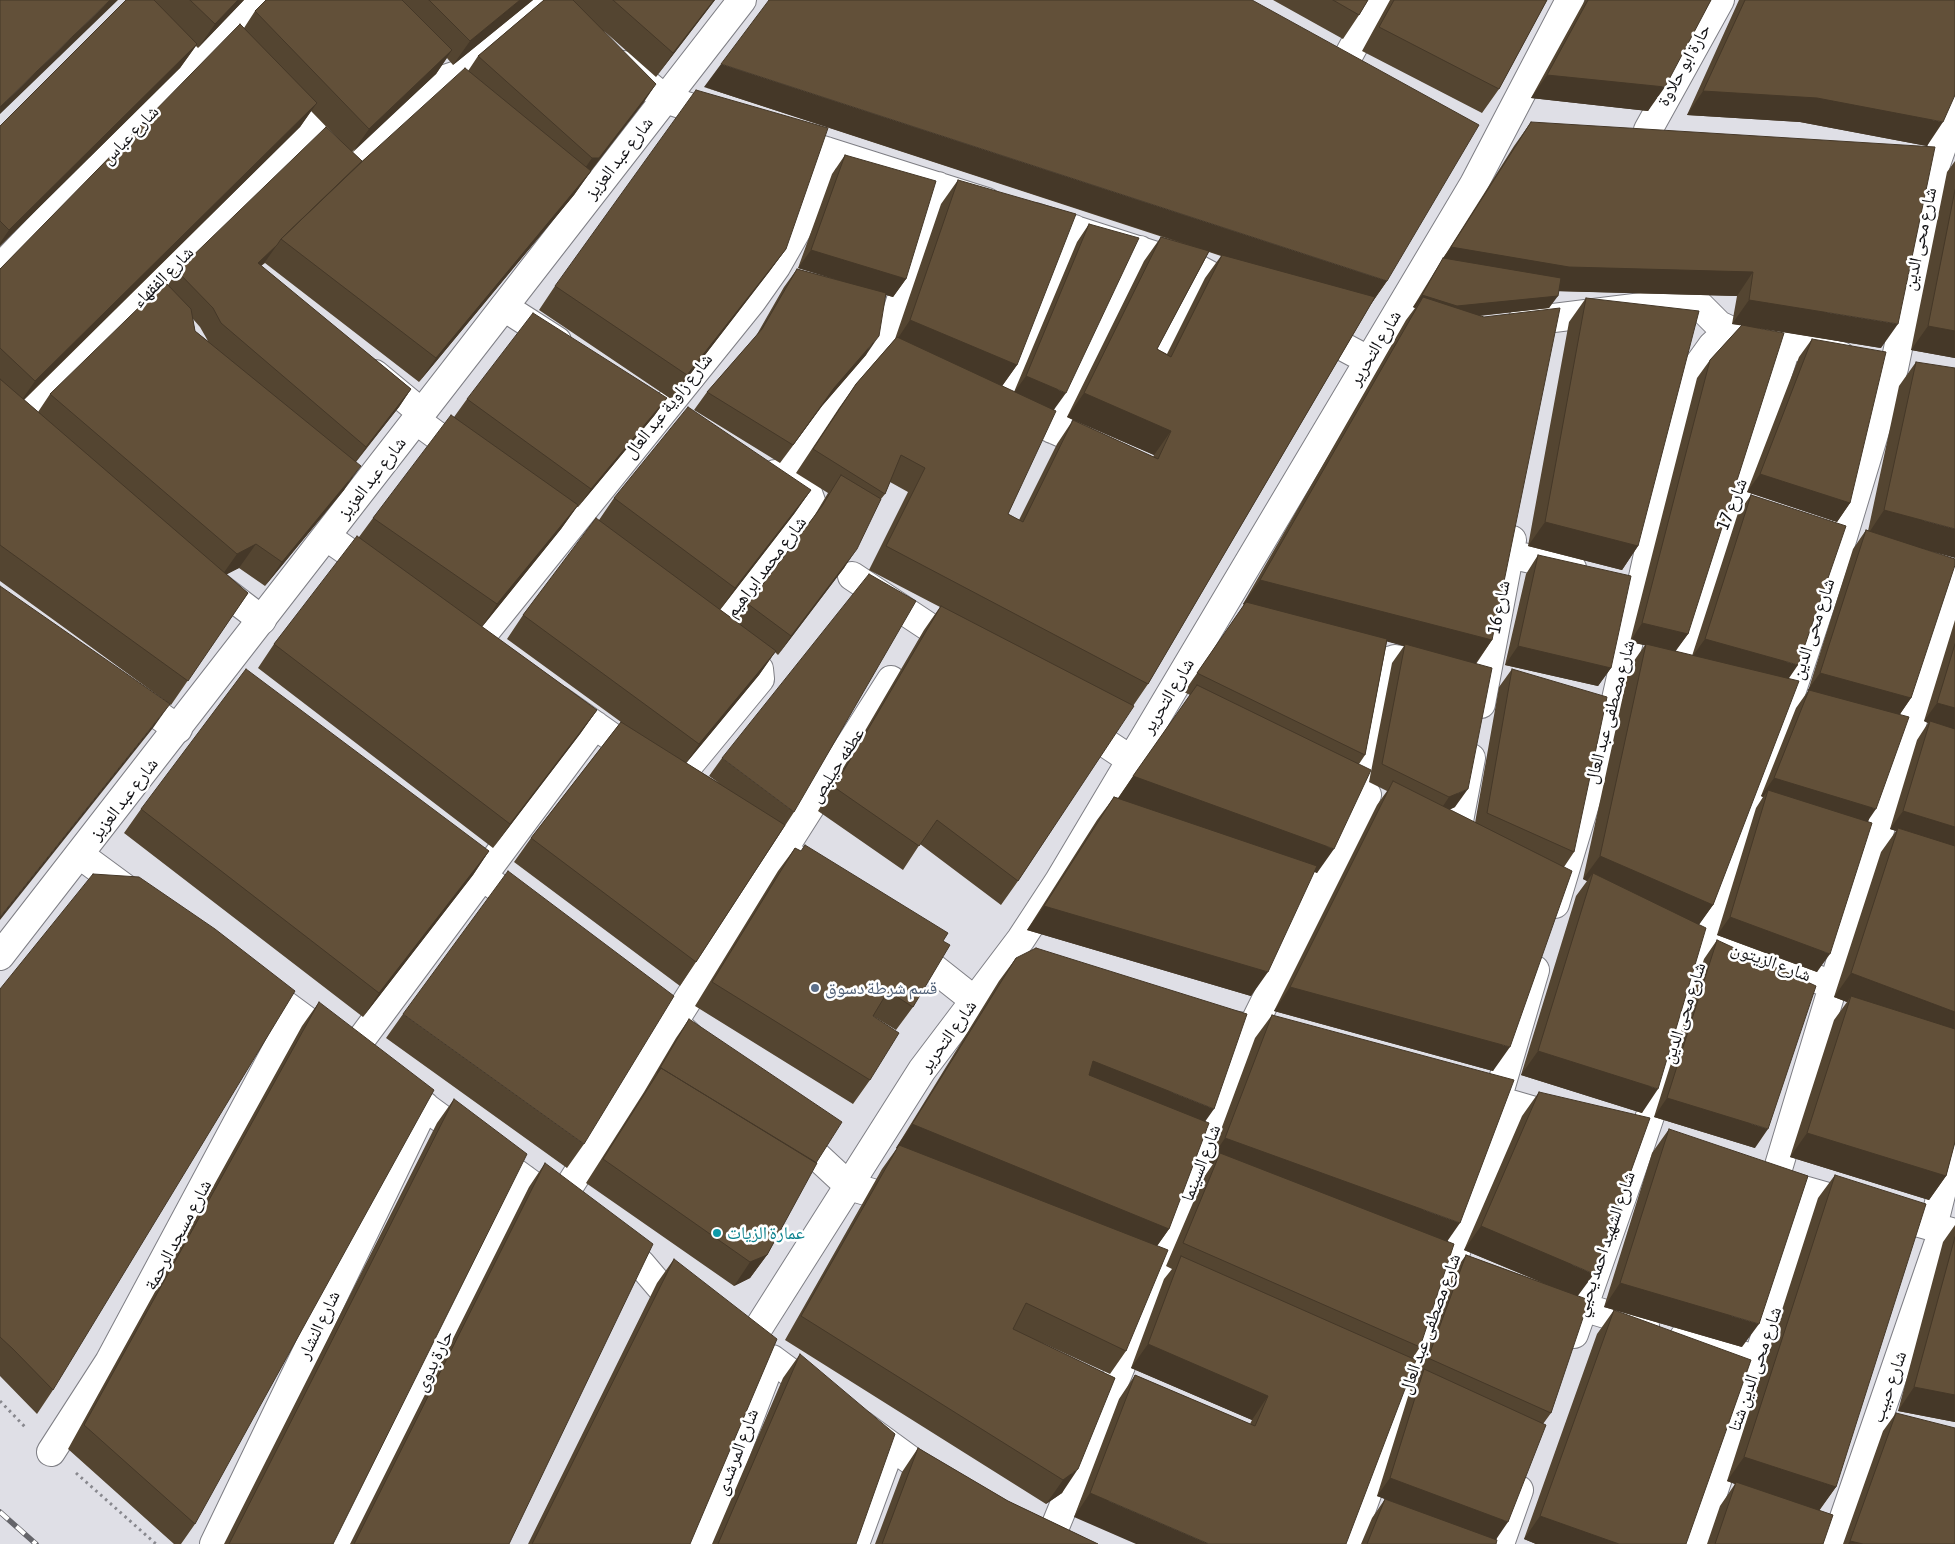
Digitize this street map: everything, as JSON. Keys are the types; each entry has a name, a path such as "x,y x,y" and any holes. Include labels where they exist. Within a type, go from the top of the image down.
{"street":[{"name":"شارع عباس","path":"0,268 192,70 230,45 258,0"},
{"name":"شارع عبد العزيز","path":"0,956 178,729 227,681 262,620 742,0"},
{"path":"1340,72 1379,0"},
{"name":"شارع التحرير","path":"732,1371 922,1070 1041,910 1480,173 1570,0"},
{"name":"حارة ابو حلاوة","path":"1648,130 1720,0"},
{"path":"264,80 347,163 354,165 360,163 445,79 457,75 556,2"},
{"path":"606,48 665,100 1200,270 1259,302"},
{"path":"173,50 192,70"},
{"path":"1315,58 1340,72 1362,90"},
{"path":"426,60 468,98"},
{"name":"شارع محى الدين","path":"1641,1142 1843,537 1894,368 1935,164 1955,110"},
{"name":"شارع الفقهاء","path":"7,421 312,127"},
{"path":"1620,129 1676,132"},
{"path":"1452,165 1480,173 1521,149"},
{"name":"شارع زاوية عبد العال","path":"477,642 752,301 776,267 797,230 814,191 826,151"},
{"path":"565,180 588,199"},
{"path":"781,477 834,403 881,350 897,314 938,186"},
{"path":"1000,405 1074,229"},
{"path":"1052,429 1140,250"},
{"path":"1150,372 1200,270"},
{"path":"1499,326 1683,300 1698,304 1719,325 1728,330 1920,374"},
{"path":"504,307 577,353"},
{"path":"1550,346 1556,318"},
{"path":"1293,320 1375,349 1420,320"},
{"name":"شارع مصطفى عبد العال","path":"1349,1544 1409,1380 1459,1271 1507,1103 1544,941 1615,704 1680,404 1699,364 1712,346 1728,330"},
{"name":"شارع 17","path":"1679,663 1715,545 1755,446 1787,345"},
{"path":"881,350 907,362"},
{"path":"353,356 420,417 488,472"},
{"path":"975,393 1121,460"},
{"path":"641,394 690,424"},
{"path":"7,421 37,446"},
{"name":"شارع محمد ابراهيم","path":"714,636 812,504 808,493 756,463"},
{"path":"342,469 365,487"},
{"path":"1732,505 1760,513"},
{"path":"544,512 591,546"},
{"name":"شارع 16","path":"1456,837 1517,516"},
{"path":"1815,529 1871,545"},
{"path":"327,536 398,587"},
{"path":"1509,554 1641,583"},
{"path":"192,566 262,620"},
{"name":"شارع الزيتون","path":"1774,1182 1909,732 1949,572"},
{"path":"852,576 983,663"},
{"path":"675,782 760,679 759,669 691,619"},
{"path":"453,626 501,659"},
{"path":"1628,648 1706,672"},
{"name":"شارع السينما","path":"1057,1541 1112,1388 1158,1276 1252,1028 1319,891 1363,793 1383,663 1395,659 1486,675"},
{"path":"1486,675 1514,681"},
{"name":"عطفه حيلبص","path":"558,1204 891,680"},
{"path":"113,683 178,729"},
{"path":"540,686 675,782 783,849 837,891"},
{"path":"1762,688 1818,705"},
{"path":"1587,698 1615,704"},
{"path":"1057,711 1131,760"},
{"path":"1882,724 1937,740"},
{"path":"351,1053 595,725"},
{"path":"1149,730 1178,738"},
{"path":"1330,782 1363,793 1394,807"},
{"path":"1430,824 1481,849"},
{"path":"1878,834 1904,843"},
{"path":"428,835 544,923"},
{"path":"80,855 160,914"},
{"path":"1293,881 1319,891"},
{"name":"شارع الزيتون","path":"1681,929 1833,985"},
{"path":"890,934 979,994 1013,992"},
{"path":"240,972 641,1264 695,1328"},
{"path":"613,975 674,1022 725,1070"},
{"name":"شارع مسجد الرحمة","path":"51,1452 109,1362 296,1013"},
{"path":"1185,1018 1252,1028 1318,1048"},
{"path":"1450,1086 1584,1126"},
{"name":"شارع النشار","path":"214,1544 424,1106"},
{"path":"776,1118 849,1186 933,1210"},
{"path":"1612,1134 1670,1151"},
{"name":"شارع حبيب","path":"1835,1544 1944,1230 1955,1138"},
{"name":"شارع الشهيد احمد يحيي","path":"1567,1353 1641,1142"},
{"path":"1745,1173 1944,1230"},
{"name":"حارة بدوى","path":"345,1544 524,1179"},
{"name":"شارع محى الدين شتا","path":"1696,1544 1813,1193"},
{"path":"1422,1257 1459,1271"},
{"path":"1102,1259 1158,1276 1221,1302"},
{"path":"628,1290 641,1264"},
{"path":"1545,1296 1758,1360"},
{"path":"713,1349 732,1371 772,1359 960,1494"},
{"name":"شارع المرشدى","path":"702,1544 772,1359"},
{"path":"1382,1369 1409,1380"},
{"path":"1084,1382 1141,1395"},
{"path":"1877,1422 1906,1428"},
{"path":"855,1544 891,1446"},
{"path":"1496,1541 1528,1464"},
{"path":"1366,1497 1393,1507"},
{"path":"1025,1528 1057,1541"}],"building":[{"path":"0,0 110,0 0,107"},
{"path":"126,0 154,0 197,44 9,230 0,221 0,126"},
{"path":"190,0 238,0 215,24"},
{"path":"266,0 402,0 452,50 369,129 255,11"},
{"path":"429,0 520,0 470,41"},
{"path":"544,0 573,0 656,84 599,158 592,158 478,56"},
{"path":"613,0 714,0 673,53"},
{"path":"769,0 1252,0 1479,125 1387,281 721,64"},
{"path":"1333,0 1368,0 1359,15"},
{"path":"1394,0 1547,0 1499,89 1379,27"},
{"path":"1588,0 1711,0 1665,87 1547,75"},
{"path":"1745,0 1955,0 1955,95 1943,122 1817,98 1703,91"},
{"path":"240,24 317,103 35,381 0,348 0,269"},
{"path":"465,68 591,171 436,358 281,239 367,157"},
{"path":"696,90 828,128 786,249 687,375 555,286"},
{"path":"1531,122 1935,147 1898,324 1749,300 1753,272 1569,267 1451,247"},
{"path":"326,127 362,161 258,263 411,389 366,447 221,323 213,308 177,271"},
{"path":"845,155 936,181 906,279 811,250"},
{"path":"958,180 1076,214 1017,365 910,320"},
{"path":"1955,190 1955,331 1928,326"},
{"path":"1089,224 1139,238 1066,393 1026,376"},
{"path":"1161,237 1209,251 1157,349 1171,357 1222,255 1375,297 1148,684 886,546 925,468 901,455 885,494 813,449 856,384 897,337 1056,411 1008,514 1023,522 1073,420 1158,459 1171,431 1084,393"},
{"path":"1443,258 1561,278 1558,296 1457,306 1422,295"},
{"path":"797,269 886,293 879,336 834,388 793,445 707,392 762,329"},
{"path":"165,282 191,309 195,331 361,466 282,562 256,544 237,554 50,394"},
{"path":"1423,297 1484,317 1560,308 1492,640 1260,580"},
{"path":"1586,298 1699,311 1638,546 1545,522"},
{"path":"533,313 667,398 591,489 467,399"},
{"path":"1742,325 1784,333 1688,634 1642,623 1710,360"},
{"path":"1812,339 1886,352 1850,503 1760,474"},
{"path":"1916,362 1955,368 1955,529 1884,510"},
{"path":"0,379 248,593 188,681 0,545"},
{"path":"688,407 811,490 735,588 614,498"},
{"path":"451,415 578,505 497,604 373,518"},
{"path":"841,475 881,499 857,549 791,636 748,604 822,506"},
{"path":"1751,495 1846,526 1798,665 1705,639"},
{"path":"596,518 776,651 699,744 523,615"},
{"path":"1866,530 1955,559 1955,565 1911,698 1820,673"},
{"path":"357,536 597,710 510,824 274,644"},
{"path":"1538,555 1631,576 1611,668 1518,646"},
{"path":"869,574 916,601 794,812 722,758"},
{"path":"0,586 170,704 0,917"},
{"path":"1246,602 1387,639 1365,755 1197,673"},
{"path":"941,606 1134,706 1018,881 937,820 919,846 834,787"},
{"path":"1405,644 1492,668 1468,789 1449,797 1382,764"},
{"path":"1646,644 1799,681 1713,905 1600,856"},
{"path":"1955,644 1955,708 1937,703"},
{"path":"246,669 489,851 379,993 141,809"},
{"path":"1512,669 1607,697 1574,852 1487,813"},
{"path":"1197,685 1371,770 1334,849 1133,776"},
{"path":"1809,690 1909,717 1876,809 1774,778"},
{"path":"1930,721 1955,729 1955,827 1903,811"},
{"path":"621,722 785,825 696,962 531,838"},
{"path":"1393,781 1572,871 1510,1047 1290,987"},
{"path":"1768,790 1872,823 1830,954 1730,917"},
{"path":"1114,797 1317,866 1268,972 1044,906"},
{"path":"1898,828 1955,846 1955,1012 1851,973"},
{"name":"قسم شرطة دسوق","path":"805,845 948,933 943,941 950,945 913,1007 888,991 873,1016 899,1033 870,1080 712,982 795,848 801,851"},
{"path":"508,871 674,996 584,1144 403,1014"},
{"path":"1593,873 1706,928 1658,1089 1538,1051"},
{"path":"93,874 139,877 215,929 295,991 53,1390 0,1337 0,989"},
{"path":"1717,940 1816,986 1768,1129 1667,1098"},
{"path":"1036,948 1247,1014 1214,1109 1093,1061 1089,1075 1209,1123 1169,1229 912,1124 1016,958"},
{"path":"1851,996 1955,1029 1955,1142 1946,1176 1807,1133"},
{"path":"319,1002 434,1090 195,1524 84,1425"},
{"path":"1272,1015 1514,1080 1460,1223 1225,1138"},
{"path":"689,1019 842,1122 816,1163 661,1068 657,1073"},
{"name":"عمارة الزيات","path":"661,1068 817,1163 767,1255 750,1262 603,1159"},
{"path":"1539,1092 1650,1118 1594,1274 1481,1226"},
{"path":"454,1099 527,1154 333,1544 229,1544"},
{"path":"1669,1129 1808,1176 1759,1324 1620,1283"},
{"path":"899,1145 1168,1250 1126,1351 1026,1303 1013,1329 1115,1378 1078,1469 1063,1480 801,1316"},
{"path":"1220,1153 1454,1244 1420,1347 1183,1243"},
{"path":"545,1163 653,1244 509,1544 354,1544"},
{"path":"1835,1175 1926,1204 1836,1487 1744,1457"},
{"path":"1955,1237 1955,1395 1914,1387"},
{"path":"1466,1255 1589,1300 1551,1413 1428,1358"},
{"path":"1181,1256 1416,1360 1346,1544 1209,1544 1090,1493 1135,1375 1255,1426 1268,1396 1148,1344"},
{"path":"674,1259 777,1339 690,1544 532,1544"},
{"path":"1614,1310 1751,1360 1686,1544 1619,1544 1540,1516"},
{"path":"800,1354 895,1434 856,1544 718,1544"},
{"path":"1424,1369 1546,1425 1508,1522 1390,1478"},
{"path":"1896,1413 1955,1428 1955,1544 1863,1544 1850,1541"},
{"path":"918,1448 1008,1501 1098,1544 882,1544"},
{"path":"1736,1482 1833,1515 1823,1544 1715,1544"},
{"path":"1385,1499 1497,1540 1496,1544 1367,1544"}],"railway":[{"path":"0,1512 36,1544"}],"place":[{"name":"قسم شرطة دسوق","path":"815,988"},
{"name":"عمارة الزيات","path":"717,1233"}]}
